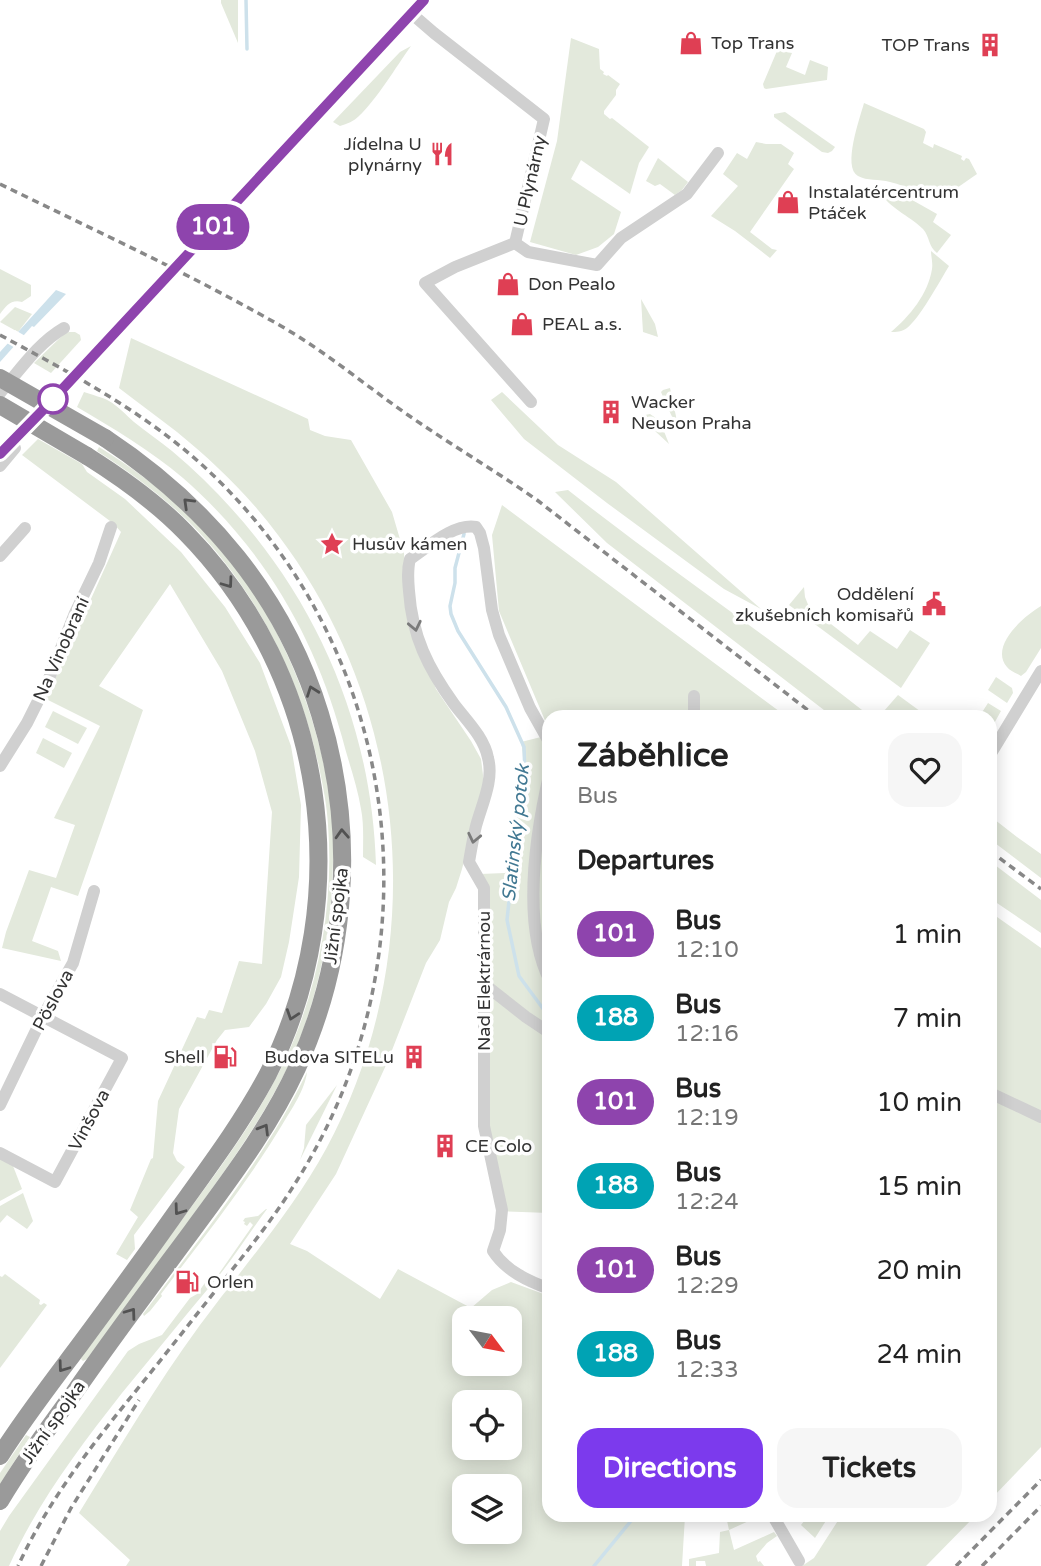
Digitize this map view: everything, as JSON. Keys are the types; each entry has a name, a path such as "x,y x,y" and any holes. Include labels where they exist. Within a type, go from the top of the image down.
{"highway":[{"name":"Jižní spojka","path":"0,378 105,438 159,477 213,528 256,582 289,637 308,679 325,730 337,781 343,878 334,951 315,1023 296,1070 272,1115 240,1165 37,1444 0,1502"},
{"name":"Jižní spojka","path":"0,405 87,456 151,500 186,532 236,594 263,639 288,693 309,764 317,810 320,858 310,949 296,1003 278,1051 256,1095 210,1167 41,1396 0,1456"}],"street":[{"path":"0,454 424,0"},
{"name":"U Plynárny","path":"412,14 544,119 515,243"},
{"path":"531,402 425,283 455,267 515,243 528,252 597,265 621,238 687,194 718,153"},
{"path":"0,393 44,343 64,328"},
{"path":"0,466 30,424"},
{"path":"466,517 480,533 492,610 499,635 542,729"},
{"name":"Na Vinobraní","path":"0,766 27,723 48,681 75,613 99,563 111,527"},
{"name":"Nad Elektrárnou","path":"475,527 453,530 410,559 409,598 415,633 424,655 439,682 478,735 489,758 488,785 469,862 484,888 484,1126 502,1210 500,1230 493,1251 500,1262 527,1280 542,1286"},
{"path":"0,556 25,528"},
{"path":"997,743 1041,671"},
{"path":"694,695 694,710"},
{"path":"542,808 534,886 537,944 542,965"},
{"name":"Pöslova","path":"0,1105 43,1016 73,963 94,891"},
{"path":"484,984 542,1028"},
{"path":"0,994 43,1016"},
{"name":"Vinšova","path":"0,1153 55,1182 122,1058 43,1016"},
{"path":"997,1096 1041,1117"},
{"path":"776,1522 799,1561"}],"shaded area":[{"path":"221,0 238,0 238,43 221,3"},
{"path":"571,38 599,49 600,69 603,74 620,84 604,114 649,147 639,163 630,194 581,160 571,179 621,212 614,234 598,247 576,255 530,242 557,141"},
{"path":"411,46 359,116 340,126 333,122 400,52"},
{"path":"780,49 792,53 786,67 805,75 810,60 828,67 827,80 764,88 763,84"},
{"path":"864,103 924,129 926,132 923,143 933,148 934,144 962,156 964,161 969,159 977,174 941,199 897,184 858,176 854,171 852,153"},
{"path":"785,112 835,147 832,151 822,152 774,117 774,114"},
{"path":"756,142 781,144 794,153 788,164 794,169 750,232 777,250 770,258 711,216 738,186 723,174 737,153 747,159"},
{"path":"658,158 688,182 675,195 660,184 655,186 646,181"},
{"path":"879,190 898,192 937,214 933,222 951,235 937,253 923,229 893,207"},
{"path":"931,251 949,266 912,323 903,330 891,332 911,312 927,287 932,269"},
{"path":"0,269 31,285 31,296 22,302 9,304 0,314"},
{"path":"641,299 655,324 658,337 643,332"},
{"path":"15,307 32,314 18,332 0,322"},
{"path":"69,332 80,335 81,340 51,373 34,363 64,334"},
{"path":"131,338 308,419 310,430 325,436 351,440 392,512 404,553 407,614 436,689 481,759 484,783 440,940 426,963 387,1063 336,1174 290,1244 307,1251 380,1299 398,1269 467,1306 452,1306 452,1376 522,1376 522,1306 473,1306 492,1290 511,1282 542,1293 542,1522 685,1522 682,1566 126,1566 130,1560 79,1513 168,1371 282,1218 326,1149 360,1074 382,996 392,916 391,835 379,755 356,677 323,604 278,535 243,493 191,443 119,388"},
{"path":"670,388 677,421 673,419 661,392"},
{"path":"84,392 116,405 216,492 255,537 290,585 319,636 342,690 359,746 371,804 376,865 363,857 363,821 359,800 330,699 317,663 282,596 238,534 183,478 145,449 77,407"},
{"path":"502,392 558,445 616,482 761,609 724,589 524,439 491,400"},
{"path":"650,414 660,421 669,444 641,418"},
{"path":"38,439 82,464 87,472 125,499 181,552 225,607 260,663 291,746 301,805 299,877 281,977 249,1027 225,1030 217,1040 179,1109 173,1153 177,1161 185,1167 134,1235 135,1249 127,1260 116,1254 138,1217 130,1210 153,1158 158,1101 197,1017 205,1019 209,1010 222,1013 239,961 262,964 272,812 255,751 222,671 170,584 99,686 143,710 78,896 51,887 32,941 58,951 61,961 2,948 29,870 56,878 75,825 54,818 100,726 46,699 121,532 22,455"},
{"path":"99,447 154,485 203,529 232,562 263,608 288,656 308,707 323,760 332,807 334,837 330,912 317,986 310,1011 283,1077 262,1115 226,1169 83,1361 83,1355 214,1176 265,1099 298,1031 307,1002 322,944 329,885 328,825 319,767 300,699 272,635 235,576 213,548 167,502 97,451"},
{"path":"568,490 862,710 824,710 607,543 555,492"},
{"path":"502,505 778,710 542,710 542,713 499,611 492,535"},
{"path":"804,587 809,607 858,645 870,631 897,649 910,630 930,643 901,688 789,605"},
{"path":"1041,606 1041,648 1021,676 1007,667 1002,650 1005,641 1018,624"},
{"path":"996,677 1012,688 1013,693 1007,703 988,690"},
{"path":"898,695 918,710 885,710"},
{"path":"988,703 1001,711 997,718 997,710 984,710"},
{"path":"53,711 87,728 78,744 45,727"},
{"path":"542,737 542,1213 498,1211 481,1125 480,874 505,873 522,780 521,742"},
{"path":"43,738 72,753 64,768 36,753"},
{"path":"997,821 1041,854 1041,878 997,845"},
{"path":"997,867 1041,900 1041,933 997,903"},
{"path":"997,917 1041,948 1041,1447 997,1493"},
{"path":"307,1072 297,1100 254,1169 162,1296 144,1316 252,1166 291,1104"},
{"path":"337,1085 300,1160 306,1125"},
{"path":"0,1156 13,1166 22,1189 0,1201"},
{"path":"23,1193 33,1221 27,1229 7,1215 0,1223 0,1206"},
{"path":"266,1209 224,1270 122,1393 75,1455 46,1498 9,1566 0,1566 0,1531 128,1351 162,1335 190,1298 197,1294 207,1280 210,1282 218,1275 253,1225 250,1222 247,1226 244,1224 245,1218 258,1216"},
{"path":"5,1274 40,1300 39,1304 47,1305 0,1368 0,1276"},
{"path":"26,1435 30,1437 0,1484 0,1473"},
{"path":"727,1522 747,1522 729,1530"},
{"path":"803,1522 825,1522 815,1538 801,1525"},
{"path":"837,1522 969,1522 926,1566 802,1566 814,1558"},
{"path":"729,1530 734,1550 774,1532 777,1536 756,1556 758,1562 764,1566 706,1566 705,1561 696,1561 696,1566 689,1566 689,1559 719,1553 720,1532"}],"water":[{"path":"56,290 66,294 32,326 0,362 0,352"}],"pier":[{"path":"15,330 27,337 17,349 5,342"}],"waterway":[{"path":"246,0 247,49"},
{"name":"Slatinský potok","path":"464,534 455,568 451,614 458,631 506,707 524,747 525,775 519,798 510,867 507,920 519,976 542,1007"},
{"name":"Slatinský potok","path":"594,1566 630,1522"}],"railway":[{"path":"0,184 177,270 298,336 408,415 537,500 808,710"},
{"path":"0,335 115,400 195,458 219,481 282,555 330,637 363,726 380,818 383,911 370,1005 341,1096 296,1182 250,1247 81,1461 41,1522 18,1566"},
{"path":"997,856 1041,889"},
{"path":"41,1566 71,1508 139,1400"},
{"path":"956,1566 1041,1480"},
{"path":"982,1566 1041,1506"}],"bus line":[{"name":"101","path":"0,454 424,0"}],"place":[{"name":"Top Trans","path":"691,43"},
{"name":"TOP Trans","path":"990,45"},
{"name":"Jídelna U plynárny","path":"442,154"},
{"name":"Instalatércentrum Ptáček","path":"788,202"},
{"name":"Don Pealo","path":"508,284"},
{"name":"PEAL a.s.","path":"522,324"},
{"name":"Wacker Neuson Praha","path":"611,412"},
{"name":"Husův kámen","path":"332,544"},
{"name":"Oddělení zkušebních komisařů","path":"934,604"},
{"name":"Shell","path":"225,1057"},
{"name":"Budova SITELu","path":"414,1057"},
{"name":"CE Colo","path":"445,1146"},
{"name":"Orlen","path":"187,1282"}]}
